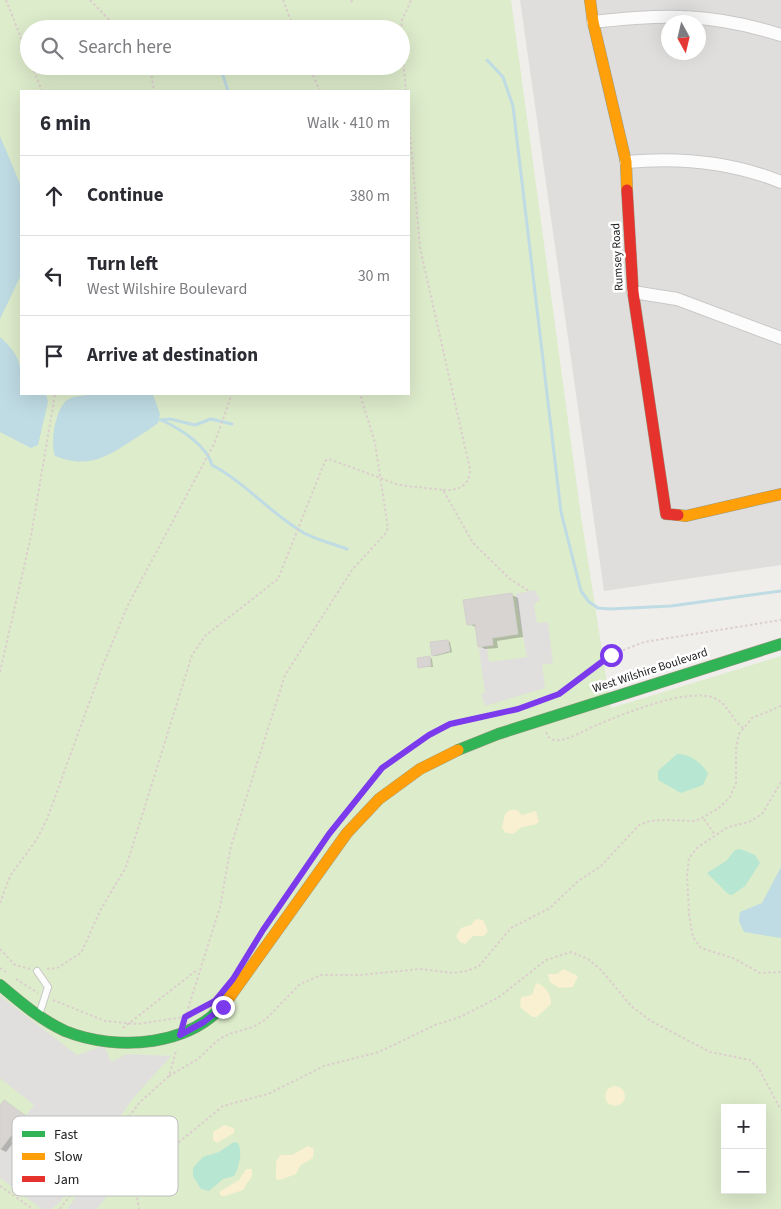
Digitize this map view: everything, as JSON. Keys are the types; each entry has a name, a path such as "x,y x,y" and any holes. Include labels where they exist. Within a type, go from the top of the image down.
{"street":[{"name":"Rumsey Road","path":"590,0 593,22 626,162 633,292 666,514 686,516 781,494"},
{"path":"593,22 664,16 692,16 729,21 781,34"},
{"path":"626,162 667,160 710,163 752,172 781,182"},
{"path":"633,292 677,298 781,338"},
{"name":"West Wilshire Boulevard","path":"0,985 39,1015 66,1031 105,1041 142,1042 180,1035 204,1022 223,1007 347,833 379,799 420,769 470,744 781,644"}],"lane":[{"path":"37,971 48,987 39,1015"}],"path":[{"path":"6,0 20,35"},
{"path":"90,0 109,20"},
{"path":"284,0 291,20"},
{"path":"351,0 354,3"},
{"path":"402,20 411,0"},
{"path":"36,75 42,90"},
{"path":"151,75 154,90"},
{"path":"313,75 320,90"},
{"path":"405,75 406,90"},
{"path":"0,949 15,964 37,971 57,968 81,954 101,908 126,867 192,656 205,636 278,579 326,461 329,459 341,462 399,485 443,490 458,489 467,483 470,469 420,248 410,133"},
{"path":"0,672 31,536 55,395"},
{"path":"0,903 10,876 37,839 47,819 102,665 128,605 214,444 232,395"},
{"path":"169,1076 199,969 220,907 231,846 285,675 352,570 385,534 388,528 375,443 360,395"},
{"path":"443,490 473,542 510,579 529,591"},
{"path":"340,819 382,768 429,735 450,724 518,709 551,697 568,688 611,655 644,642 781,620"},
{"path":"544,719 549,738 554,740 567,738 599,724 675,697 698,694 715,698 728,708 736,723 743,728"},
{"path":"131,1116 140,1102 169,1076 198,1059 218,1040 228,1034 254,1027 265,1020 300,984 322,975 358,975 420,969 453,973 467,971 479,966 512,928 550,908 578,881 600,867 639,825 650,821 696,821 704,819 719,808 730,797 736,783 736,749 739,734 752,718 781,706"},
{"path":"781,782 762,814 749,822 728,827 698,847 689,858 688,897 693,938 701,948 733,958 760,973 781,972"},
{"path":"704,819 715,835"},
{"path":"178,1143 223,1106 268,1094 324,1066 379,1052 435,1024 460,1017 499,997 546,960 571,952 588,959 602,971 631,1006 651,1021 710,1052 750,1060 759,1069 781,1110"},
{"path":"0,968 7,972"},
{"path":"105,1041 131,1023 199,969"},
{"path":"14,977 45,997 105,1021 131,1023 185,1017 192,1013"},
{"path":"0,1186 12,1194"},
{"path":"14,1196 33,1209"},
{"path":"60,1209 70,1196"},
{"path":"136,1196 140,1209"}],"shaded area":[{"path":"520,0 781,0 781,565 604,591"},
{"path":"535,590 540,600 534,604 537,623 548,622 553,663 542,665 545,688 485,706 481,694 485,693 479,648 487,647 489,662 527,657 515,594"},
{"path":"0,996 77,1055 100,1047 105,1048 111,1062 127,1054 171,1056 133,1098 120,1116 26,1116 34,1105 0,1078"},
{"path":"12,1135 12,1187 0,1178 0,1151"},
{"path":"24,1196 64,1196 51,1209 42,1209"},
{"path":"77,1196 107,1196 97,1209 67,1209"}],"green space":[{"path":"0,0 511,0 581,516 611,708 781,656 781,1209 0,1209"},
{"path":"677,754 690,757 703,766 708,774 703,785 681,793 658,780 658,771"},
{"path":"740,849 755,855 760,863 745,886 732,895 728,894 707,873 726,861 735,850"},
{"path":"234,1142 238,1143 240,1155 239,1164 234,1176 223,1179 209,1191 201,1189 193,1176 193,1168 203,1157 219,1152"}],"sand":[{"path":"510,810 517,810 522,815 536,811 539,822 522,827 513,834 506,833 502,828 505,814"},
{"path":"476,919 483,920 488,931 484,936 473,936 465,944 460,942 456,936 461,928 471,925"},
{"path":"563,969 578,976 573,987 559,988 550,982 548,974 557,974"},
{"path":"536,983 547,991 551,1004 537,1017 532,1017 520,1007 521,997 532,995"},
{"path":"615,1086 622,1089 625,1096 622,1103 615,1106 608,1103 605,1096 608,1089"},
{"path":"224,1125 234,1128 234,1133 217,1143 213,1140 213,1132"},
{"path":"308,1146 314,1149 313,1158 301,1165 296,1174 280,1180 276,1179 276,1162 280,1155 292,1155"},
{"path":"246,1169 252,1169 252,1176 243,1190 221,1196 219,1192 239,1180"}],"water":[{"path":"0,136 20,184 20,277 0,319"},
{"path":"0,337 13,350 19,362 20,395 46,395 48,402 38,445 31,448 0,432"},
{"path":"87,395 153,395 160,414 158,423 118,449 100,458 90,461 68,460 55,456 53,435 59,411 67,400"},
{"path":"781,867 781,938 744,932 739,921 740,912 762,903"}],"building":[{"path":"512,593 518,634 492,638 493,645 478,647 475,624 467,625 463,600"},
{"path":"448,640 450,651 432,656 430,642"},
{"path":"430,656 431,666 418,668 417,658"},
{"path":"4,1100 26,1116 12,1116 12,1134 0,1150 0,1105"}],"waterway":[{"path":"487,60 503,77 513,106 561,512 581,591 589,602 598,608 610,609 671,606 781,591"},
{"path":"223,75 228,90"},
{"path":"160,420 170,419 195,425 211,419 232,424"},
{"path":"163,421 192,439 205,451 212,465 236,481 280,517 304,533 347,549"}],"traffic: fast":[{"path":"458,750 498,734 781,644"},
{"path":"0,985 56,1027 86,1038 108,1042 131,1043 175,1036 196,1027 214,1014 229,998"}],"traffic: slow":[{"path":"590,0 593,22 626,162 627,190"},
{"path":"678,515 686,516 781,494"},
{"path":"229,998 347,833 379,799 420,769 458,750"}],"traffic: jam":[{"path":"627,190 633,292 666,514 678,515"}],"route":[{"path":"223,1007 204,1022 180,1035 185,1017 215,1001 233,979 263,930 329,834 382,768 429,735 450,724 518,709 559,694 611,655"}]}
